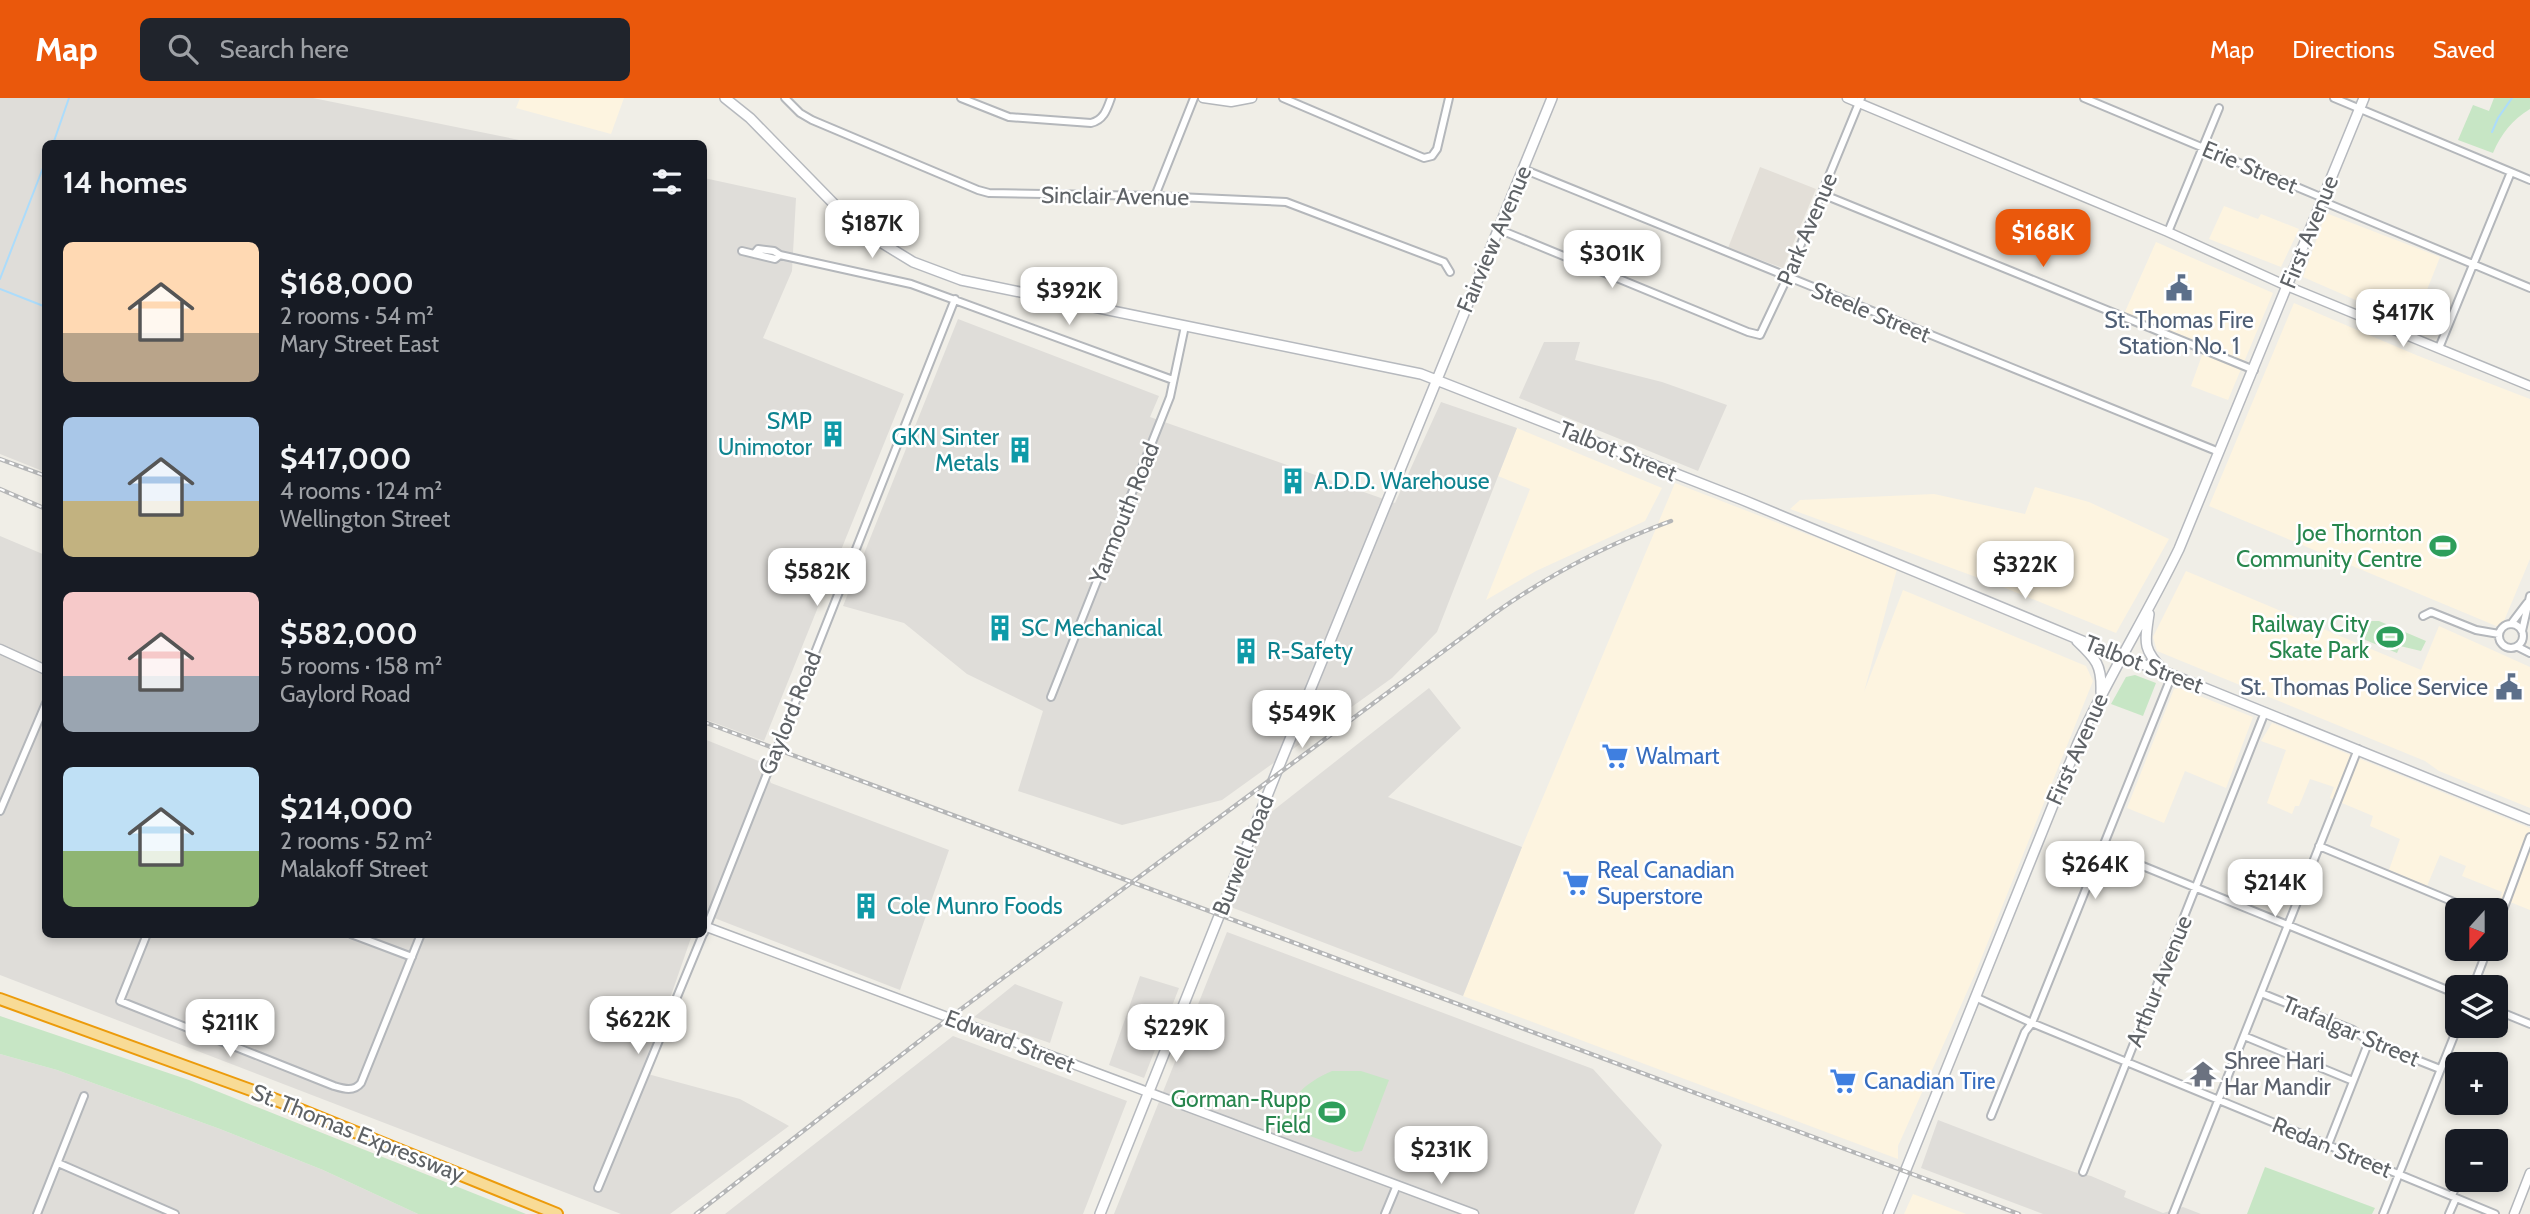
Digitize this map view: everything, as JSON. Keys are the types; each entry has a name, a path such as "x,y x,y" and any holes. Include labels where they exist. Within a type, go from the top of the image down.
{"highway":[{"name":"St. Thomas Expressway","path":"0,999 259,1093 557,1214"}],"main road":[{"name":"Talbot Street","path":"725,98 750,118 834,204 869,235 891,250 937,272 961,281 1399,369 1436,380 1743,500 2122,657 2169,673 2530,820"},
{"name":"Fairview Avenue","path":"1436,380 1552,98"},
{"name":"First Avenue","path":"1888,1214 2078,743 2101,692 2151,605 2179,549 2364,98"},
{"name":"Burwell Road","path":"1100,1214 1436,380"},
{"path":"2151,605 2145,643 2149,656 2169,673"},
{"path":"2070,635 2092,655 2102,673 2101,692"}],"street":[{"name":"Sinclair Avenue","path":"785,98 800,113 812,120 978,190 1017,194 1155,196 1294,204 1444,262 1450,272"},
{"path":"961,98 1009,117 1091,123 1104,115 1111,98"},
{"path":"1155,196 1195,98"},
{"path":"1203,98 1231,102 1252,98"},
{"path":"1283,98 1424,158 1432,156 1437,149 1449,98"},
{"path":"1847,98 1860,100 2287,286 2530,386"},
{"name":"Erie Street","path":"2084,98 2530,288"},
{"path":"2334,98 2530,180"},
{"name":"Park Avenue","path":"1498,229 1760,335 1787,278 1860,100"},
{"path":"2168,232 2219,108"},
{"name":"Steele Street","path":"1523,169 2219,452"},
{"path":"2439,348 2511,172"},
{"path":"1822,194 2254,370"},
{"path":"742,251 775,259 780,255 880,276 955,299 1173,380"},
{"name":"Gaylord Road","path":"707,922 955,299"},
{"name":"Yarmouth Road","path":"1051,697 1170,397 1185,326"},
{"path":"2529,599 2511,624 2503,627 2499,634 2500,642 2506,648 2518,647 2530,653"},
{"path":"2529,599 2522,631 2530,647"},
{"path":"2423,616 2431,612 2476,629 2499,634"},
{"path":"2511,624 2522,631"},
{"path":"2518,647 2524,639"},
{"path":"0,649 42,668"},
{"path":"1991,1116 2025,1032 2032,1023 2169,673"},
{"path":"0,811 42,712"},
{"name":"Arthur Avenue","path":"2083,1172 2265,712"},
{"path":"2173,1214 2358,749"},
{"path":"2506,898 2530,837"},
{"path":"2319,846 2445,898"},
{"path":"2101,849 2445,989"},
{"name":"Edward Street","path":"707,931 1474,1214"},
{"path":"145,938 120,1001 349,1090 357,1088 361,1083 419,938"},
{"path":"362,938 412,957"},
{"name":"Gaylord Road","path":"598,1188 701,938"},
{"name":"Trafalgar Street","path":"2261,993 2440,1069"},
{"name":"Redan Street","path":"1975,997 2496,1214"},
{"path":"2508,1015 2530,1024"},
{"path":"2244,1036 2353,1081"},
{"path":"2383,1214 2453,1038"},
{"path":"2328,1145 2370,1041"},
{"path":"37,1214 84,1096"},
{"path":"58,1163 175,1214"},
{"path":"2514,1214 2530,1173"},
{"path":"1385,1214 1397,1185"},
{"path":"2449,1214 2455,1192"}],"shaded area":[{"path":"0,98 313,98 519,140 42,140 42,471 0,454"},
{"path":"520,98 624,98 611,134 516,108"},
{"path":"1760,167 1816,189 1783,268 1728,248"},
{"path":"707,179 796,198 792,271 763,338 904,394 764,741 707,720"},
{"path":"2224,206 2258,219 2261,214 2299,229 2281,267 2209,239"},
{"path":"2326,213 2440,257 2413,325 2303,277"},
{"path":"2156,242 2273,293 2228,400 2191,386 2206,344 2124,314"},
{"path":"2294,303 2416,355 2530,399 2530,559 2501,628 2209,506"},
{"path":"958,319 1159,396 1150,417 1395,503 1441,402 1517,428 1437,632 1392,678 1222,800 1122,825 1018,791 1043,711 967,674 904,623 843,606"},
{"path":"1544,342 1580,342 1575,360 1662,382 1727,405 1698,471 1519,398"},
{"path":"1517,428 1662,488 1645,521 1536,571 1486,600 1530,489 1498,476"},
{"path":"1675,483 1897,569 1864,692 1903,590 2086,666 2093,681 1975,974 1898,1146 1898,1159 1463,996 1522,847"},
{"path":"2035,487 2089,502 2169,539 2116,633 1998,585 1790,509 1800,500 1934,494 2025,514"},
{"path":"0,536 42,554 42,938 691,938 644,1073 740,1099 789,1126 670,1214 621,1214 0,975"},
{"path":"2186,571 2421,670 2439,626 2530,667 2530,808 2439,771 2425,761 2157,651 2153,637"},
{"path":"1429,688 1461,728 1388,797 1522,847 1463,996 1228,906 1270,813"},
{"path":"2179,688 2253,717 2226,788 2185,771 2164,823 2127,808 2174,689"},
{"path":"2272,723 2530,828 2530,910 2508,901 2508,898 2500,898 2502,892 2462,876 2466,866 2440,855 2427,886 2389,870 2400,839 2370,826 2373,816 2330,798 2334,787 2310,779 2299,806 2295,806 2292,814 2267,803 2286,750 2261,741"},
{"path":"707,740 761,762 771,783 949,850 900,990 707,915"},
{"path":"1227,932 1593,1069 1662,1145 1634,1214 1114,1214"},
{"path":"1140,976 1179,988 1144,1078 1109,1065"},
{"path":"1015,984 1063,1002 1050,1043 974,1017"},
{"path":"953,1036 1127,1101 1083,1214 725,1214"},
{"path":"0,1054 57,1070 220,1129 323,1170 418,1214 0,1214"},
{"path":"1938,1120 2091,1176 2126,1191 2124,1197 2163,1213 2183,1207 2201,1214 2043,1214 1921,1168"},
{"path":"1913,1194 1966,1214 1904,1214"}],"green space":[{"path":"2494,98 2530,98 2530,109 2508,128 2493,153 2458,140 2473,105 2489,111"},
{"name":"Railway City Skate Park","path":"2369,621 2379,621 2426,641 2421,651 2400,646 2397,653 2363,639 2368,631 2366,625"},
{"path":"2135,675 2156,683 2143,716 2111,704 2126,677"},
{"path":"0,1016 189,1080 526,1214 418,1214 323,1170 220,1129 57,1070 0,1054"},
{"name":"Gorman-Rupp Field","path":"1332,1071 1361,1071 1389,1080 1362,1151 1355,1152 1279,1125 1300,1092"},
{"path":"2265,1167 2375,1208 2372,1214 2247,1214"}],"waterway":[{"path":"54,140 69,98"},
{"path":"2492,132 2512,98"},
{"path":"0,279 42,170"},
{"path":"0,289 42,305"}],"railway":[{"path":"0,459 42,475"},
{"path":"0,489 42,507"},
{"path":"696,1214 949,1018 1495,613 1580,561 1671,521"},
{"path":"707,723 2019,1214"}],"place":[{"name":"St. Thomas Fire Station No. 1","path":"2179,288"},
{"name":"SMP Unimotor","path":"833,434"},
{"name":"GKN Sinter Metals","path":"1020,450"},
{"name":"A.D.D. Warehouse","path":"1293,481"},
{"name":"Joe Thornton Community Centre","path":"2443,546"},
{"name":"SC Mechanical","path":"1000,628"},
{"name":"Railway City Skate Park","path":"2390,637"},
{"name":"R-Safety","path":"1246,651"},
{"name":"St. Thomas Police Service","path":"2509,687"},
{"name":"Walmart","path":"1615,756"},
{"name":"Real Canadian Superstore","path":"1576,883"},
{"name":"Cole Munro Foods","path":"866,906"},
{"name":"Shree Hari Har Mandir","path":"2203,1074"},
{"name":"Canadian Tire","path":"1843,1081"},
{"name":"Gorman-Rupp Field","path":"1332,1112"}]}
